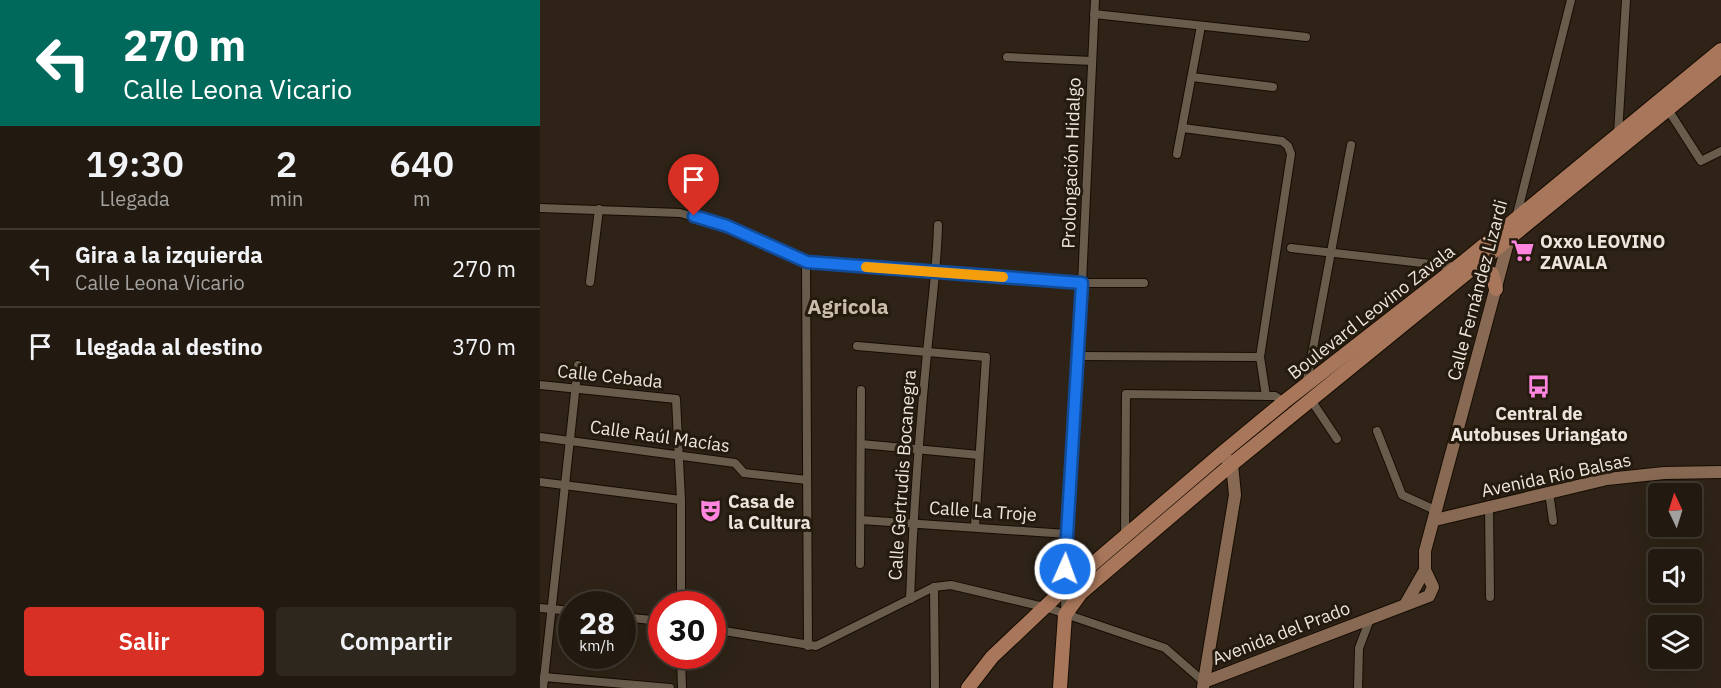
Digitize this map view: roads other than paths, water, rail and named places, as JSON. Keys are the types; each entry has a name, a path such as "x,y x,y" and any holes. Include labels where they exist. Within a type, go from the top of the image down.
{"main road":[{"name":"Boulevard Leovino Zavala","path":"1466,265 1508,240 1664,105 1721,50"},
{"name":"Boulevard Leovino Zavala","path":"968,688 992,657 1048,608 1067,586 1125,536 1141,531 1232,464 1308,393 1466,265 1516,219 1618,134 1721,66"},
{"path":"1466,265 1481,268 1492,274 1496,288"},
{"name":"Boulevard Leovino Zavala","path":"1065,615 1081,593 1141,531 1221,454 1284,402 1308,393"},
{"path":"1060,688 1065,615"}],"street":[{"name":"Prolongación Hidalgo","path":"1065,615 1067,534 1082,283 1095,0"},
{"name":"Calle Fernández Lizardi","path":"1425,570 1425,551 1508,240 1516,219 1571,0"},
{"path":"1618,134 1626,0"},
{"path":"1094,14 1306,37"},
{"path":"1177,154 1201,26"},
{"path":"1007,57 1092,61"},
{"path":"1192,77 1273,87"},
{"path":"1664,105 1701,160 1721,151"},
{"path":"1183,128 1282,141 1288,146 1291,154 1260,357 1266,396"},
{"path":"1337,439 1308,393 1329,253 1351,145"},
{"path":"540,207 669,212 707,219 807,262 1082,283 1144,283"},
{"path":"590,282 599,209"},
{"name":"Calle Gertrudis Bocanegra","path":"910,599 913,523 927,353 937,272 938,225"},
{"path":"1291,248 1466,265"},
{"path":"726,631 808,646 807,262"},
{"name":"Calle Gertrudis Bocanegra","path":"857,346 927,353"},
{"path":"927,353 987,357 975,526"},
{"path":"1078,356 1260,357"},
{"path":"543,688 579,365"},
{"name":"Calle Cebada","path":"540,385 676,399 679,454"},
{"path":"860,564 861,390"},
{"path":"1125,536 1126,394 1275,396 1284,402"},
{"path":"1377,431 1402,495 1436,515"},
{"name":"Calle Raúl Macías","path":"540,437 735,463 744,473 807,480"},
{"path":"861,444 979,454"},
{"path":"679,454 681,591"},
{"path":"1203,685 1236,495 1232,464 1221,454"},
{"name":"Avenida Río Balsas","path":"1436,515 1489,507 1617,478 1664,473 1721,472"},
{"path":"540,482 681,500"},
{"path":"1549,492 1553,521"},
{"path":"1489,507 1490,597"},
{"name":"Calle La Troje","path":"861,520 1067,534"},
{"path":"1405,604 1425,570"},
{"name":"Avenida del Prado","path":"808,646 816,646 934,587 951,585 1048,608 1165,648 1203,685 1429,596 1433,587 1425,570"},
{"path":"934,587 935,688"},
{"path":"540,608 558,610"},
{"path":"1358,688 1359,648 1370,619"},
{"path":"681,669 682,688"},
{"path":"544,677 670,688"}],"place":[{"name":"Oxxo LEOVINO ZAVALA","path":"1522,251"},
{"name":"Central de Autobuses Uriangato","path":"1539,387"},
{"name":"Casa de la Cultura","path":"710,511"}],"district":[{"name":"Agricola","path":"848,306"}]}
